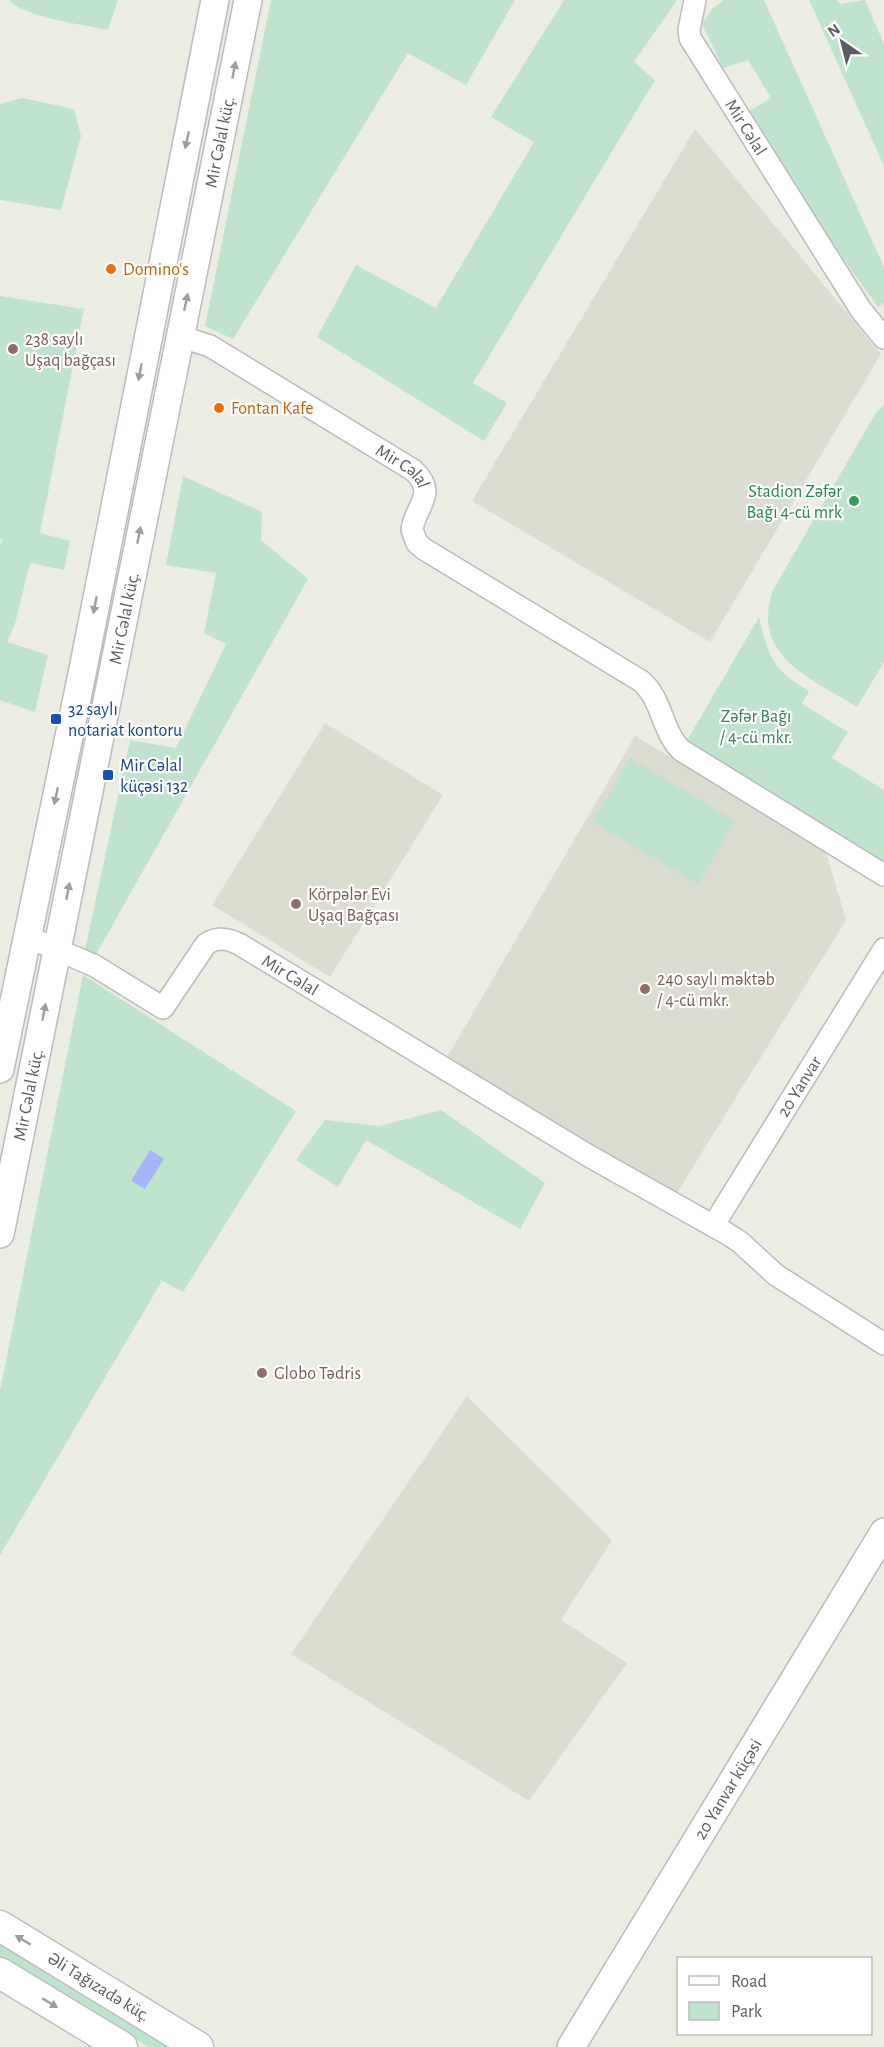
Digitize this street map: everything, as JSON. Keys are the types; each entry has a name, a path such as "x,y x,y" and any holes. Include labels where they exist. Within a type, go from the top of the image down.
{"main road":[{"name":"Əli Tağızadə küç.","path":"0,1926 198,2047"},
{"path":"0,1972 122,2047"}],"street":[{"name":"Mir Cəlal küç.","path":"0,1069 80,685 215,0"},
{"name":"Mir Cəlal küç.","path":"0,1234 248,0"},
{"name":"Mir Cəlal","path":"695,0 689,30 690,38 849,290 884,338"},
{"name":"Mir Cəlal","path":"179,336 210,346 412,470 424,484 425,497 413,523 412,530 417,543 650,688 658,700 668,731 681,750 884,876"},
{"path":"26,936 57,948"},
{"name":"Mir Cəlal","path":"57,948 95,966 163,1008 198,953 216,939 226,938 541,1127 713,1226"},
{"name":"20 Yanvar","path":"713,1226 884,949"},
{"path":"713,1226 741,1242 776,1275 884,1344"},
{"name":"20 Yanvar küçəsi","path":"571,2047 884,1532"}],"shaded area":[{"path":"695,129 881,354 710,642 472,501"},
{"path":"325,723 443,795 330,977 212,905"},
{"name":"240 saylı məktəb / 4-cü mkr.","path":"635,736 825,849 846,920 675,1196 446,1059"},
{"path":"467,1396 612,1540 561,1620 627,1663 529,1801 291,1654"}],"green space":[{"path":"9,0 118,0 108,30 40,16 16,6"},
{"path":"271,0 515,0 466,85 408,53 233,339 205,326"},
{"path":"564,0 677,0 634,62 655,80 473,383 507,403 484,441 317,337 356,265 436,308 534,142 491,117"},
{"path":"724,0 764,0 884,267 884,303 878,307 794,191 750,111 771,98 748,60 723,68 702,24 713,8"},
{"path":"809,0 837,0 840,4 865,0 884,44 884,166"},
{"path":"22,98 74,109 81,136 61,210 0,200 0,104"},
{"path":"0,296 84,309 40,533 70,541 64,570 30,563 15,624 7,642 48,655 35,712 0,700 0,545 3,539 0,539"},
{"name":"Stadion Zəfər Bağı 4-cü mrk","path":"884,405 884,662 857,707 804,675 789,662 777,648 770,632 768,613 773,590 877,411"},
{"path":"183,476 262,512 261,540 308,579 95,956 85,950 130,740 176,748 226,644 204,633 216,573 166,565"},
{"name":"Zəfər Bağı / 4-cü mkr.","path":"759,617 769,652 774,661 787,676 809,691 802,704 848,732 832,758 884,790 884,865 685,744"},
{"path":"630,758 735,821 698,884 593,822"},
{"path":"83,975 296,1111 183,1292 162,1281 0,1555 0,1391"},
{"path":"441,1110 545,1183 520,1229 366,1140 338,1187 296,1160 325,1120 379,1126"},
{"path":"0,1941 174,2047 149,2047 0,1957"}],"water":[{"path":"150,1150 164,1159 145,1189 131,1181"}],"place":[{"name":"Domino's","path":"111,269"},
{"name":"238 saylı Uşaq bağçası","path":"13,349"},
{"name":"Fontan Kafe","path":"219,408"},
{"name":"Stadion Zəfər Bağı 4-cü mrk","path":"854,501"},
{"name":"32 saylı notariat kontoru","path":"56,719"},
{"name":"Mir Cəlal küçəsi 132","path":"108,775"},
{"name":"Körpələr Evi Uşaq Bağçası","path":"296,904"},
{"name":"240 saylı məktəb / 4-cü mkr.","path":"645,989"},
{"name":"Globo Tədris","path":"262,1373"}]}
